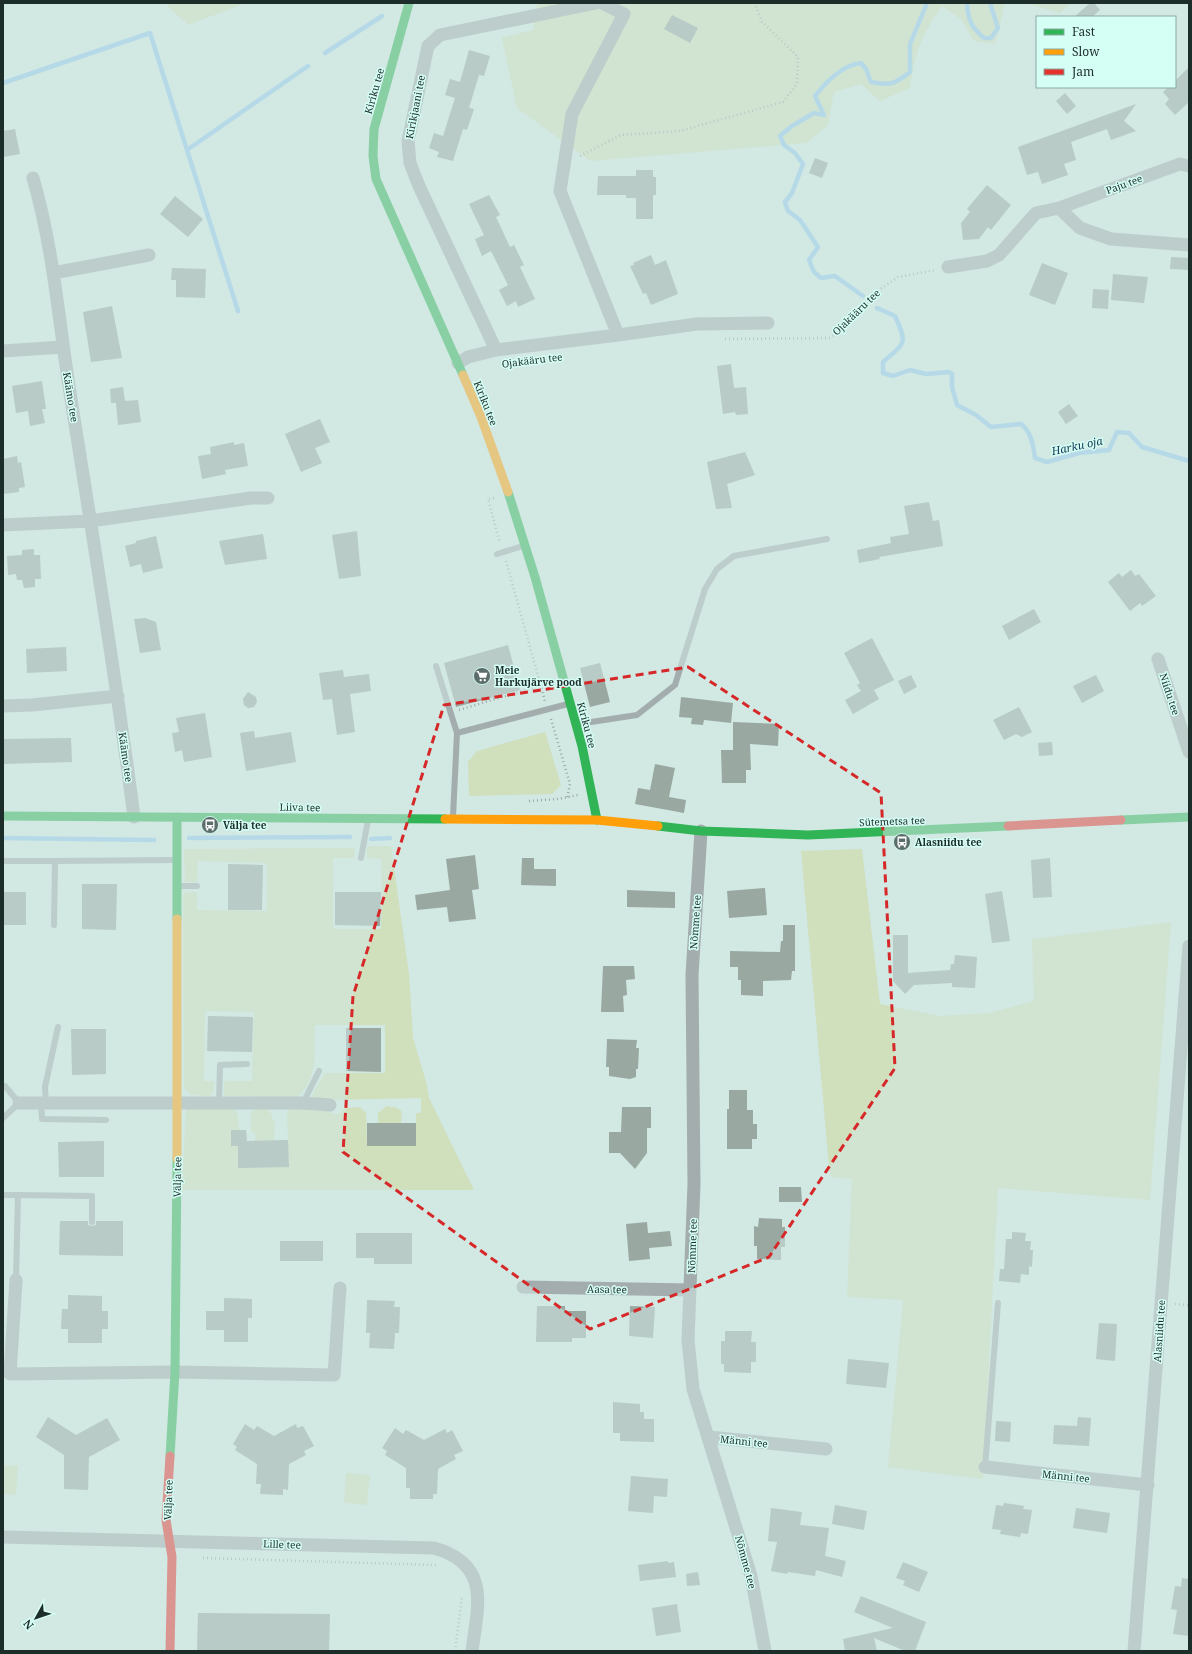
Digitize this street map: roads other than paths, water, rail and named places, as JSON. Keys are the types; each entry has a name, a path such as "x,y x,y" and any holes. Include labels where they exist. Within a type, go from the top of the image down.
{"street":[{"name":"Kiriku tee","path":"409,3 374,129 373,156 376,179 481,417 509,494 543,604 576,725 593,793 597,820"},
{"name":"Kirikjaani tee","path":"496,350 419,186 410,163 408,141 428,46 440,35 596,3"},
{"path":"602,3 626,8 572,114 560,191 618,335"},
{"name":"Paju tee","path":"1059,208 1180,164 1189,166"},
{"name":"Käämo tee","path":"33,178 54,273 62,347 118,696 134,817"},
{"path":"948,268 987,261 999,255 1036,213 1059,208 1080,228 1111,239 1189,245"},
{"path":"54,273 149,255"},
{"path":"458,364 468,357 496,350 697,324 768,323"},
{"path":"3,351 62,347"},
{"path":"3,524 90,521 251,498 268,498"},
{"name":"Niidu tee","path":"1158,659 1189,752"},
{"path":"3,706 32,705 118,696"},
{"name":"Liiva tee","path":"3,816 597,820"},
{"name":"Välja tee","path":"170,1651 172,1557 166,1520 174,1372 178,1102 176,886 177,817"},
{"name":"Sütemetsa tee","path":"597,820 701,831 808,835 1189,817"},
{"name":"Nõmme tee","path":"701,831 692,976 694,1184 688,1340 693,1389 710,1437 751,1576 765,1651"},
{"path":"1186,1011 1189,946"},
{"name":"Alasniidu tee","path":"1134,1651 1186,1011"},
{"path":"19,1102 303,1103 330,1105"},
{"path":"16,1280 10,1374 174,1372 334,1375 340,1288"},
{"name":"Aasa tee","path":"523,1287 690,1290"},
{"name":"Männi tee","path":"710,1437 826,1449"},
{"name":"Männi tee","path":"985,1467 1148,1485"},
{"name":"Lille tee","path":"3,1537 169,1540 434,1548 448,1552 463,1561 474,1576 479,1594 472,1651"}],"lane":[{"path":"576,725 637,715 675,685 705,588 717,569 734,556 827,539"},
{"path":"500,553 525,546"},
{"path":"436,666 457,733 453,819"},
{"path":"457,733 570,703"},
{"path":"361,858 368,818"},
{"path":"3,861 176,860"},
{"path":"54,925 55,861"},
{"path":"176,886 197,886"},
{"path":"58,1026 45,1087 42,1119 106,1120"},
{"path":"219,1103 220,1065 247,1064"},
{"path":"303,1103 319,1071"},
{"path":"3,1086 5,1086 19,1102 3,1118"},
{"path":"3,1195 92,1196 92,1222"},
{"path":"16,1280 18,1195"},
{"path":"985,1467 998,1303"}],"waterway":[{"name":"Harku oja","path":"863,296 835,276 821,278 814,272 809,260 818,247 800,220 788,211 785,202 792,193 803,164 795,153 784,145 780,136 792,126 814,113 824,115 815,96 829,80 847,67 861,63 866,69 871,82 883,84 892,83 910,72 910,44 927,3"},
{"name":"Harku oja","path":"967,3 969,19 973,27 984,38 991,38 998,28 990,3"},
{"path":"325,53 382,16"},
{"path":"3,83 150,33 238,311"},
{"path":"187,150 308,66"},
{"name":"Harku oja","path":"877,308 895,316 903,338 896,351 883,362 883,373 893,376 910,370 926,374 949,372 952,374 952,387 957,405 976,415 991,427 1021,424 1030,435 1035,458 1047,462 1079,453 1109,450 1117,432 1129,433 1142,447 1189,461"},
{"path":"189,838 350,837"},
{"path":"3,838 154,840"},
{"path":"371,839 390,838"}],"place":[{"name":"Meie Harkujärve pood","path":"482,676"},
{"name":"Välja tee","path":"210,825"},
{"name":"Alasniidu tee","path":"902,842"}]}
